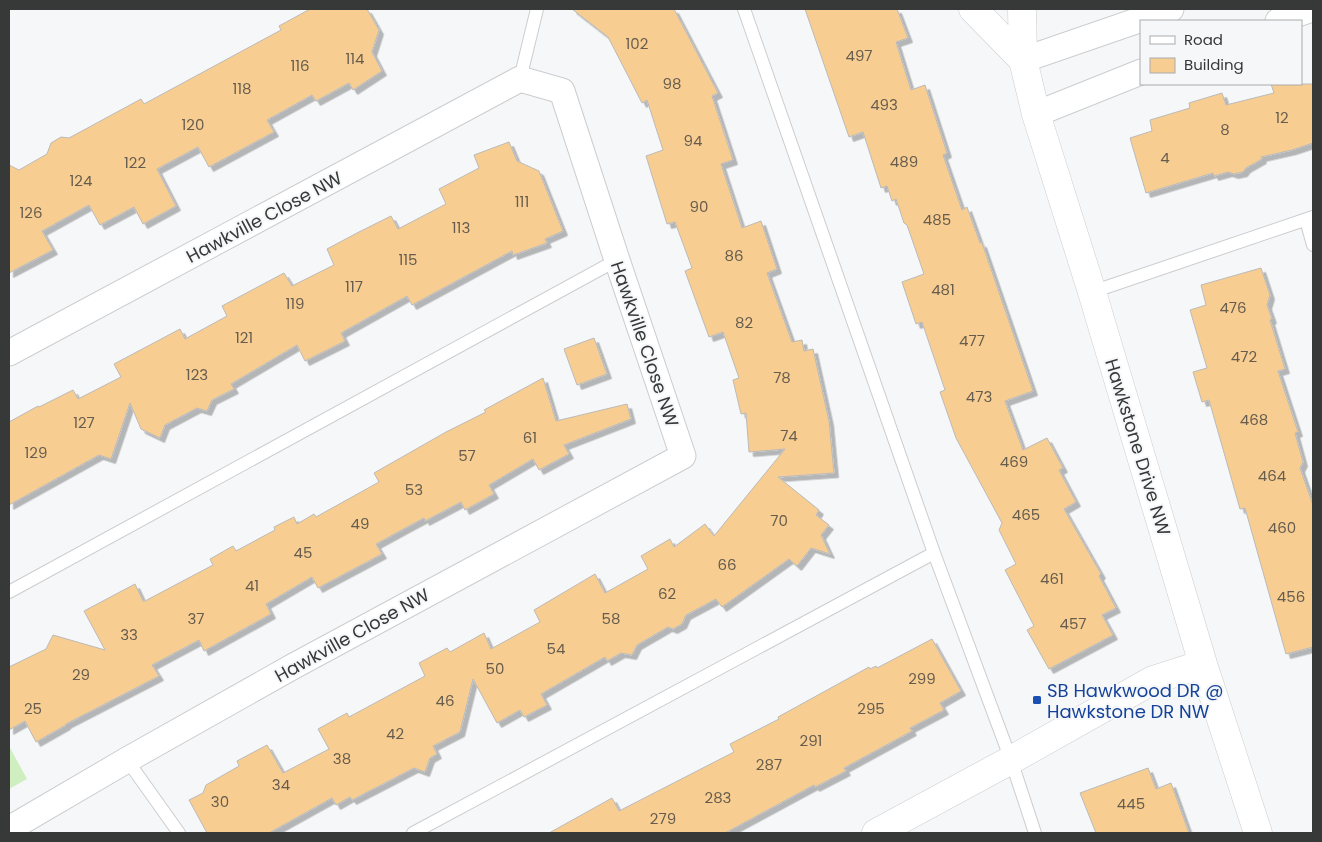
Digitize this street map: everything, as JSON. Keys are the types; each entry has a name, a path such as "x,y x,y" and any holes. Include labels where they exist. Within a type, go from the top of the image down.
{"street":[{"path":"973,9 1023,60 1171,9"},
{"name":"Hawkstone Drive NW","path":"1022,9 1023,60 1036,114 1092,292 1203,664 1258,833"},
{"path":"1281,20 1312,9"},
{"path":"1036,114 1140,72"},
{"name":"Hawkville Close NW","path":"9,353 520,80 562,91 683,456 292,667 9,829"},
{"path":"876,833 1154,680 1203,664"}],"lane":[{"path":"520,80 537,9"},
{"path":"744,9 934,553 1011,760 1034,833"},
{"path":"1092,292 1309,219 1313,245"},
{"path":"9,592 617,260"},
{"path":"413,833 934,553"},
{"path":"127,760 179,833"}],"green space":[{"path":"9,746 27,779 9,789"}],"building":[{"path":"310,9 367,9 379,30 372,52 382,71 353,90 349,83 316,101 312,95 267,120 274,132 209,167 198,147 157,169 176,206 143,224 134,207 100,225 89,205 42,231 53,250 9,273 9,165 19,170 47,154 51,143 61,137 69,138 141,99 144,104 281,30 279,26"},
{"path":"572,9 674,9 718,93 712,96 733,160 721,164 742,228 761,221 777,269 767,273 792,342 802,340 804,351 813,349 829,421 834,473 778,477 819,510 816,515 829,525 821,535 830,554 811,548 797,566 789,559 722,607 716,599 686,615 682,624 673,629 668,627 637,645 632,655 621,653 607,661 605,657 541,694 547,705 524,717 520,710 497,723 473,679 460,732 433,746 437,754 430,758 425,772 414,768 352,800 350,797 336,805 332,798 269,833 207,833 189,800 203,793 206,785 239,766 237,761 267,745 283,773 329,749 318,729 347,713 349,717 425,676 419,663 447,648 450,652 484,633 491,649 540,622 534,610 595,574 605,593 648,569 641,556 670,539 674,547 705,524 714,536 785,449 749,452 746,413 741,414 733,380 739,378 723,332 709,337 685,271 692,268 675,222 667,224 646,156 663,150 647,100 642,103 608,37"},
{"path":"805,9 897,9 908,38 896,42 911,90 925,85 947,153 943,155 962,210 967,207 980,243 982,243 1033,391 1005,401 1023,450 1047,438 1063,468 1059,470 1076,502 1064,509 1101,574 1099,576 1116,608 1102,615 1113,635 1049,669 1027,630 1034,626 1005,570 1016,564 999,530 1002,523 956,438 940,392 945,390 922,322 916,324 902,282 924,274 907,225 904,223 896,199 892,201 887,186 881,188 863,132 849,137"},
{"path":"1313,84 1313,143 1261,157 1262,159 1246,168 1243,172 1234,174 1228,172 1214,176 1213,173 1146,193 1130,138 1152,131 1150,120 1190,108 1189,103 1222,93 1226,105 1274,93 1271,85"},
{"path":"509,142 517,161 539,171 563,231 545,239 547,243 513,255 512,251 412,305 407,296 341,333 345,341 305,361 297,345 231,384 234,389 212,400 207,411 197,408 165,425 160,438 141,429 130,403 111,459 99,455 9,505 9,422 73,390 78,399 121,377 114,364 180,329 185,339 227,316 222,306 284,273 292,286 334,265 327,249 391,216 398,229 446,204 439,189 479,168 474,155"},
{"path":"1261,268 1270,295 1267,305 1272,319 1270,320 1285,369 1278,371 1298,432 1295,433 1303,462 1300,468 1313,505 1313,647 1286,654 1245,508 1240,509 1209,400 1202,402 1193,372 1207,368 1190,310 1206,305 1201,285"},
{"path":"594,338 607,374 577,385 564,349"},
{"path":"543,378 556,421 627,404 631,419 564,445 569,454 539,470 533,459 489,485 494,494 465,510 461,502 425,521 424,518 409,526 376,544 382,554 318,588 312,577 266,604 271,614 204,651 199,640 152,665 159,676 66,724 36,742 25,721 9,730 9,667 46,649 53,635 105,650 84,611 135,584 143,601 145,601 213,565 210,559 233,546 236,551 275,530 274,527 294,517 297,524 314,514 316,517 379,482 374,473 446,432 486,412 484,410"},
{"path":"932,639 961,691 940,703 944,710 910,728 912,731 844,768 846,771 815,787 814,785 725,833 549,833 612,798 619,811 734,752 730,744 779,719 778,717 869,667 870,669 876,666 877,668"},
{"path":"1148,768 1156,789 1171,783 1189,833 1096,833 1080,793"}],"place":[{"name":"SB Hawkwood DR @ Hawkstone DR NW","path":"1037,700"}]}
